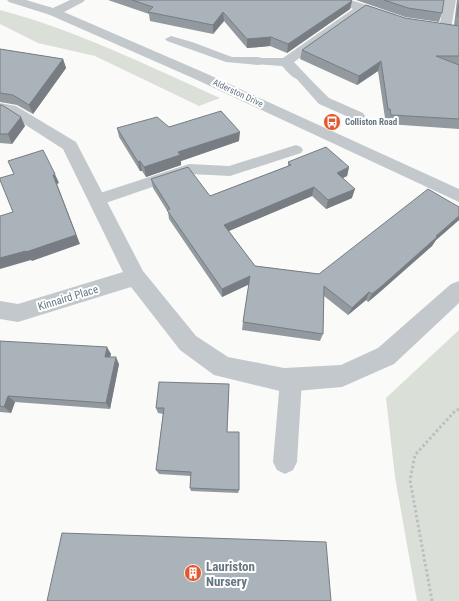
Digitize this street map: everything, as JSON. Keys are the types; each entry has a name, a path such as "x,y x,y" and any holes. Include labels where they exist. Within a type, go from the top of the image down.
{"street":[{"name":"Alderston Drive","path":"13,0 54,12 200,76 459,196"},
{"path":"54,12 79,0"},
{"path":"340,0 403,21"},
{"path":"445,29 450,0"},
{"path":"258,61 286,62 362,8"},
{"path":"431,26 459,31"},
{"path":"286,62 300,76"},
{"path":"0,108 11,109 70,146 136,277 188,343 223,367 284,380 342,376 386,356 459,290"},
{"name":"Kinnaird Place","path":"0,310 18,313 136,277"}],"lane":[{"path":"171,40 188,44 230,60 258,61"},
{"path":"300,76 324,101 358,116"},
{"path":"97,200 189,169 230,171 296,150"},
{"path":"285,462 291,380"}],"path":[{"path":"432,601 410,480 415,455 455,411 459,409"}],"shaded area":[{"path":"0,10 28,18 84,38 220,98 199,106 95,56 38,43 0,24"},
{"path":"459,330 459,601 417,601 395,477 386,398"}],"building":[{"path":"132,0 352,1 288,44 271,37 247,39 223,12 213,25 148,12 153,7"},
{"path":"384,0 444,0 442,13 408,8"},
{"path":"459,4 459,16 457,16"},
{"path":"366,5 405,18 459,26 459,56 436,56 459,65 459,119 391,115 390,109 388,109 381,61 359,76 302,50"},
{"path":"0,49 63,59 29,105 13,95 0,93"},
{"path":"0,105 21,117 8,134 0,134"},
{"path":"221,111 240,132 178,152 180,155 144,167 140,161 138,162 117,128 157,117 169,127"},
{"path":"326,147 349,167 337,173 355,189 328,200 314,187 224,225 255,266 319,274 428,189 459,207 459,216 383,285 372,294 369,292 352,308 324,286 323,334 243,322 250,276 222,289 167,210 170,209 151,179 188,167 210,196 291,165 288,162"},
{"path":"43,150 55,174 53,175 76,235 26,252 0,258 0,216 13,212 0,178 14,174 8,161"},
{"path":"0,341 107,347 105,357 116,357 106,403 8,396 4,407 0,406"},
{"path":"159,382 229,384 227,432 239,432 239,490 190,488 191,472 156,470 164,408 156,408"},
{"name":"Lauriston Nursery","path":"62,533 326,542 331,601 47,601"}],"place":[{"name":"Colliston Road","path":"332,122"},
{"name":"Lauriston Nursery","path":"193,573"}]}
